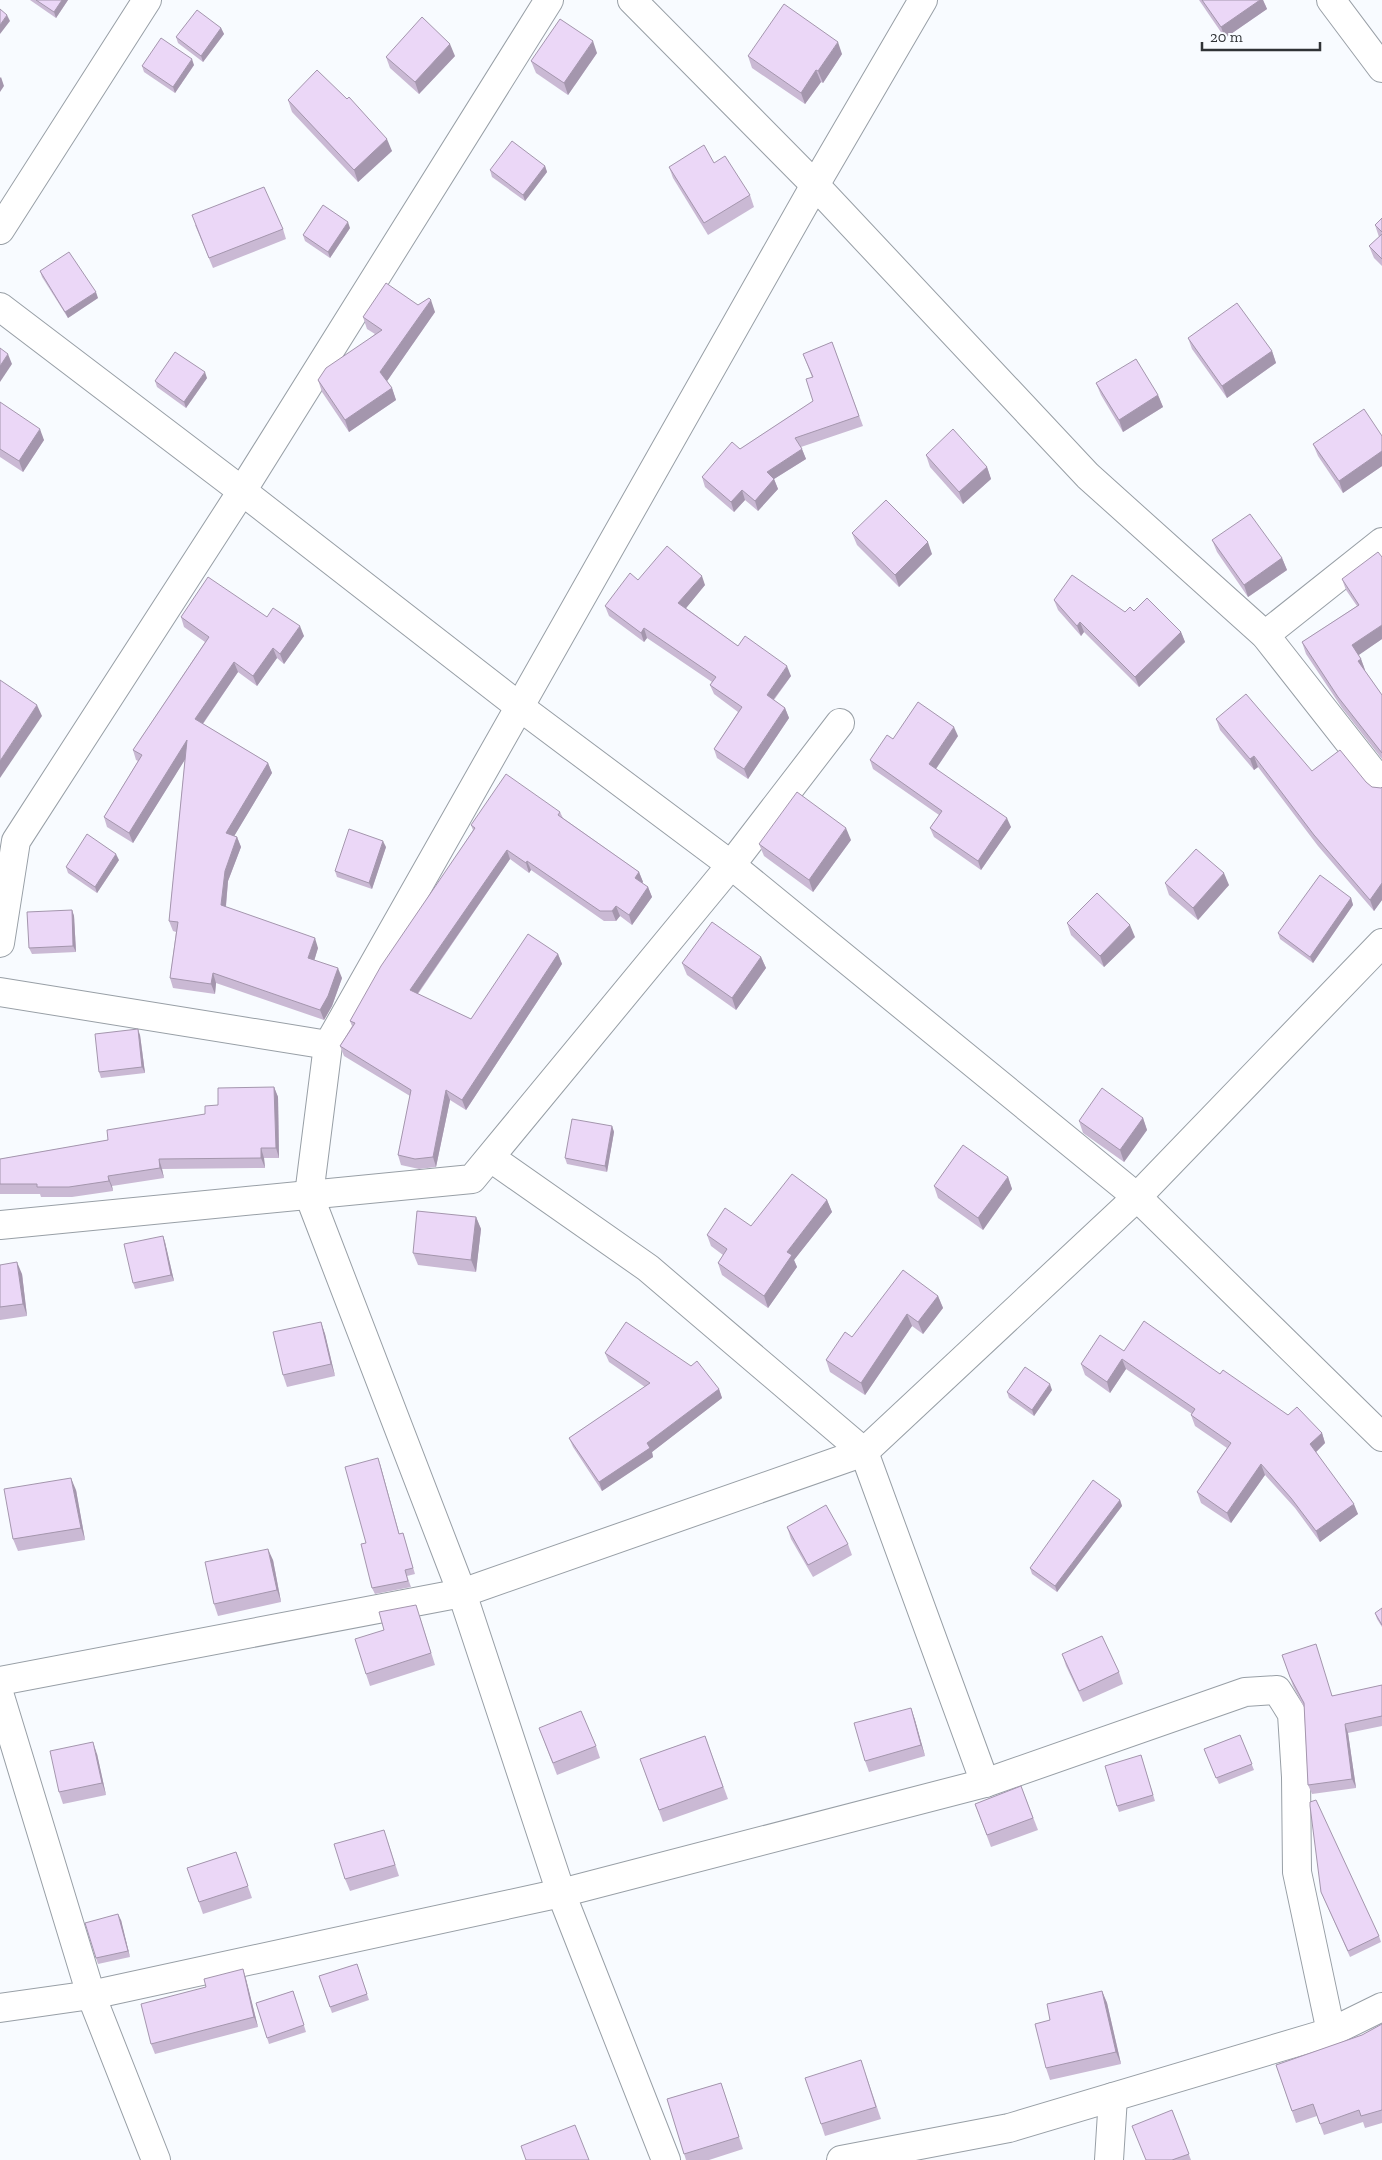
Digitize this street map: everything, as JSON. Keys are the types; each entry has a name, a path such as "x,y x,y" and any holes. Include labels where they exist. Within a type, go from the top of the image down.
{"street":[{"path":"0,230 147,0"},
{"path":"0,943 16,842 242,491 549,0"},
{"path":"632,0 815,185 1088,476 1266,635 1382,784"},
{"path":"666,2160 561,1893 462,1593 309,1195 328,1045 815,185 923,0"},
{"path":"1331,0 1382,68"},
{"path":"0,307 242,491 520,707 731,865 1137,1197 1382,1437"},
{"path":"1266,635 1382,542"},
{"path":"0,1225 472,1179 731,865 840,723"},
{"path":"0,1681 462,1593 864,1452 1137,1197 1382,943"},
{"path":"0,992 328,1045"},
{"path":"491,1158 648,1268 864,1452 985,1783"},
{"path":"0,2008 91,1995 561,1893 985,1783 1245,1692 1277,1690 1292,1714 1296,1777 1297,1872 1330,2032"},
{"path":"0,1696 91,1995 156,2160"},
{"path":"841,2160 1009,2128 1330,2032 1382,2008"},
{"path":"1109,2160 1113,2096"}],"building":[{"path":"36,0 62,0 54,12"},
{"path":"1202,0 1260,0 1221,27"},
{"path":"784,4 838,42 801,93 748,56"},
{"path":"0,9 7,15 0,25"},
{"path":"197,10 221,28 201,56 176,37"},
{"path":"422,17 450,44 415,82 386,57"},
{"path":"560,19 593,41 564,83 531,61"},
{"path":"161,38 192,59 173,87 142,66"},
{"path":"317,70 347,99 349,97 387,139 354,170 288,100"},
{"path":"512,141 545,166 523,195 490,170"},
{"path":"704,145 714,163 725,156 750,195 704,223 669,167"},
{"path":"264,187 283,229 209,258 192,215"},
{"path":"323,205 348,222 328,252 303,235"},
{"path":"1382,218 1382,232 1375,225"},
{"path":"1382,234 1382,259 1369,246"},
{"path":"69,252 96,292 65,312 40,271"},
{"path":"386,283 418,305 429,298 431,300 380,372 392,388 345,420 318,380 326,368 382,330 363,317"},
{"path":"1237,303 1272,351 1222,386 1188,338"},
{"path":"832,342 859,416 795,438 802,449 767,472 774,479 755,501 742,490 731,502 702,477 732,442 740,449 813,401 806,379 813,377 803,354"},
{"path":"0,348 8,354 0,366"},
{"path":"175,352 205,372 184,402 155,381"},
{"path":"1136,359 1158,395 1119,420 1096,383"},
{"path":"0,402 40,429 19,461 0,449"},
{"path":"1364,409 1382,436 1382,451 1339,481 1313,444"},
{"path":"953,429 987,467 959,492 926,455"},
{"path":"886,500 928,542 895,575 852,533"},
{"path":"1250,514 1282,558 1244,585 1212,540"},
{"path":"667,546 702,576 678,603 738,646 745,636 787,666 767,695 785,708 744,769 714,749 742,707 710,685 716,677 644,628 641,633 605,606 630,573 638,580"},
{"path":"1378,552 1382,557 1382,625 1352,645 1361,659 1358,661 1382,695 1382,753 1338,697 1302,642 1359,605 1342,579"},
{"path":"1072,575 1125,612 1130,607 1134,611 1147,598 1181,632 1135,677 1080,622 1077,626 1054,600"},
{"path":"208,577 267,617 273,608 300,626 280,654 273,648 253,676 234,662 195,719 268,763 226,833 237,837 225,871 221,905 315,938 308,958 338,968 328,996 320,1010 213,973 211,984 170,978 178,922 169,921 187,740 129,833 104,817 142,755 133,750 209,637 181,617"},
{"path":"0,680 37,705 0,761"},
{"path":"1246,694 1312,771 1340,750 1366,782 1372,787 1382,787 1382,883 1370,900 1314,835 1254,756 1250,759 1216,719"},
{"path":"918,702 954,727 929,764 1007,818 978,861 930,828 942,811 870,760 887,735 893,739"},
{"path":"506,774 560,812 558,815 639,872 635,878 648,887 629,915 616,906 612,911 600,911 527,861 526,863 507,850 410,990 471,1019 528,934 558,954 462,1100 446,1090 433,1157 415,1159 398,1155 411,1090 340,1046 355,1023 350,1021 381,966 475,828 471,825"},
{"path":"797,792 846,828 809,880 759,844"},
{"path":"349,829 383,841 369,883 335,871"},
{"path":"87,834 116,854 95,887 66,867"},
{"path":"1196,849 1224,873 1193,908 1165,883"},
{"path":"1320,875 1351,898 1310,957 1278,933"},
{"path":"1097,893 1130,925 1100,956 1067,923"},
{"path":"72,910 73,946 29,948 27,912"},
{"path":"712,922 761,957 732,998 682,963"},
{"path":"138,1029 142,1067 99,1072 95,1034"},
{"path":"274,1087 276,1148 261,1148 261,1158 159,1159 160,1168 108,1176 109,1181 69,1187 37,1187 37,1184 0,1184 0,1159 108,1140 107,1130 205,1114 205,1106 218,1105 218,1088"},
{"path":"1102,1088 1143,1118 1120,1150 1079,1121"},
{"path":"572,1119 612,1126 605,1166 565,1158"},
{"path":"963,1145 1008,1177 978,1218 934,1186"},
{"path":"792,1174 827,1200 787,1252 792,1255 764,1296 718,1263 727,1249 707,1235 725,1208 751,1226"},
{"path":"417,1211 476,1217 471,1260 413,1253"},
{"path":"163,1236 171,1275 133,1283 124,1244"},
{"path":"17,1262 23,1304 0,1307 0,1265"},
{"path":"903,1270 938,1296 918,1322 907,1314 861,1383 826,1360 845,1332 852,1337"},
{"path":"1144,1321 1220,1374 1223,1370 1288,1415 1297,1407 1322,1433 1310,1444 1354,1504 1316,1531 1291,1498 1261,1464 1227,1513 1197,1492 1231,1443 1191,1415 1195,1409 1122,1359 1107,1382 1081,1364 1100,1335 1124,1351"},
{"path":"321,1322 331,1364 283,1375 273,1332"},
{"path":"626,1322 691,1366 697,1361 719,1389 647,1443 650,1448 599,1482 569,1438 650,1383 605,1353"},
{"path":"1025,1367 1050,1384 1032,1410 1007,1392"},
{"path":"378,1458 399,1534 403,1533 413,1568 405,1570 408,1581 372,1588 361,1544 366,1543 345,1467"},
{"path":"71,1478 81,1528 13,1539 4,1489"},
{"path":"1093,1480 1120,1500 1055,1586 1030,1568"},
{"path":"826,1505 848,1544 808,1565 787,1527"},
{"path":"268,1549 277,1590 214,1604 205,1562"},
{"path":"416,1605 431,1653 366,1674 355,1639 384,1630 379,1612"},
{"path":"1382,1608 1382,1625 1375,1613"},
{"path":"1102,1636 1119,1672 1079,1691 1062,1654"},
{"path":"1316,1644 1332,1696 1382,1685 1382,1716 1345,1724 1352,1779 1308,1785 1304,1703 1290,1677 1282,1655"},
{"path":"911,1708 921,1745 865,1761 854,1723"},
{"path":"581,1711 596,1746 553,1763 539,1728"},
{"path":"1240,1735 1252,1764 1216,1778 1204,1749"},
{"path":"705,1736 723,1787 659,1810 640,1759"},
{"path":"93,1742 102,1783 59,1792 50,1751"},
{"path":"1141,1755 1153,1795 1117,1806 1105,1766"},
{"path":"1021,1786 1033,1818 987,1835 975,1804"},
{"path":"1316,1800 1379,1936 1348,1951 1321,1892 1310,1806 1310,1802"},
{"path":"384,1830 395,1865 345,1879 334,1844"},
{"path":"236,1852 248,1886 199,1902 187,1868"},
{"path":"118,1914 128,1951 96,1958 85,1923"},
{"path":"357,1964 367,1994 330,2007 319,1976"},
{"path":"243,1969 254,2017 151,2044 141,2004 206,1987 204,1979"},
{"path":"293,1991 304,2025 267,2038 256,2003"},
{"path":"1102,1991 1116,2052 1046,2068 1035,2024 1050,2020 1047,2004"},
{"path":"1382,2024 1382,2110 1361,2116 1359,2110 1320,2124 1313,2104 1292,2111 1276,2065 1362,2035"},
{"path":"861,2060 876,2107 821,2124 805,2078"},
{"path":"721,2083 739,2137 684,2154 667,2099"},
{"path":"1172,2110 1189,2154 1172,2160 1146,2160 1132,2126"},
{"path":"575,2125 589,2160 526,2160 521,2146"}]}
